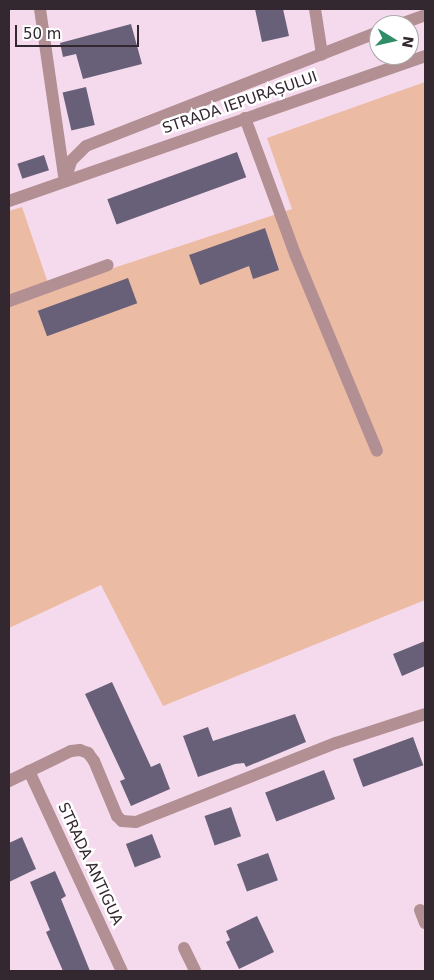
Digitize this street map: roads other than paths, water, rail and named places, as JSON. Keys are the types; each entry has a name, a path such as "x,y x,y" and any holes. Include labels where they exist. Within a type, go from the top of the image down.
{"street":[{"path":"40,9 65,181"},
{"path":"316,9 322,54"},
{"name":"STRADA IEPURAȘULUI","path":"65,181 71,161 86,146 369,36"},
{"name":"STRADA IEPURAȘULUI","path":"9,201 425,56"},
{"path":"245,118 288,237 376,451"},
{"path":"9,301 108,265"},
{"path":"9,781 71,751 88,753 117,816 122,821 136,822 336,743 425,714"},
{"name":"STRADA ANTIGUA","path":"29,771 122,971"},
{"path":"420,910 425,923"},
{"path":"184,948 195,971"}]}
